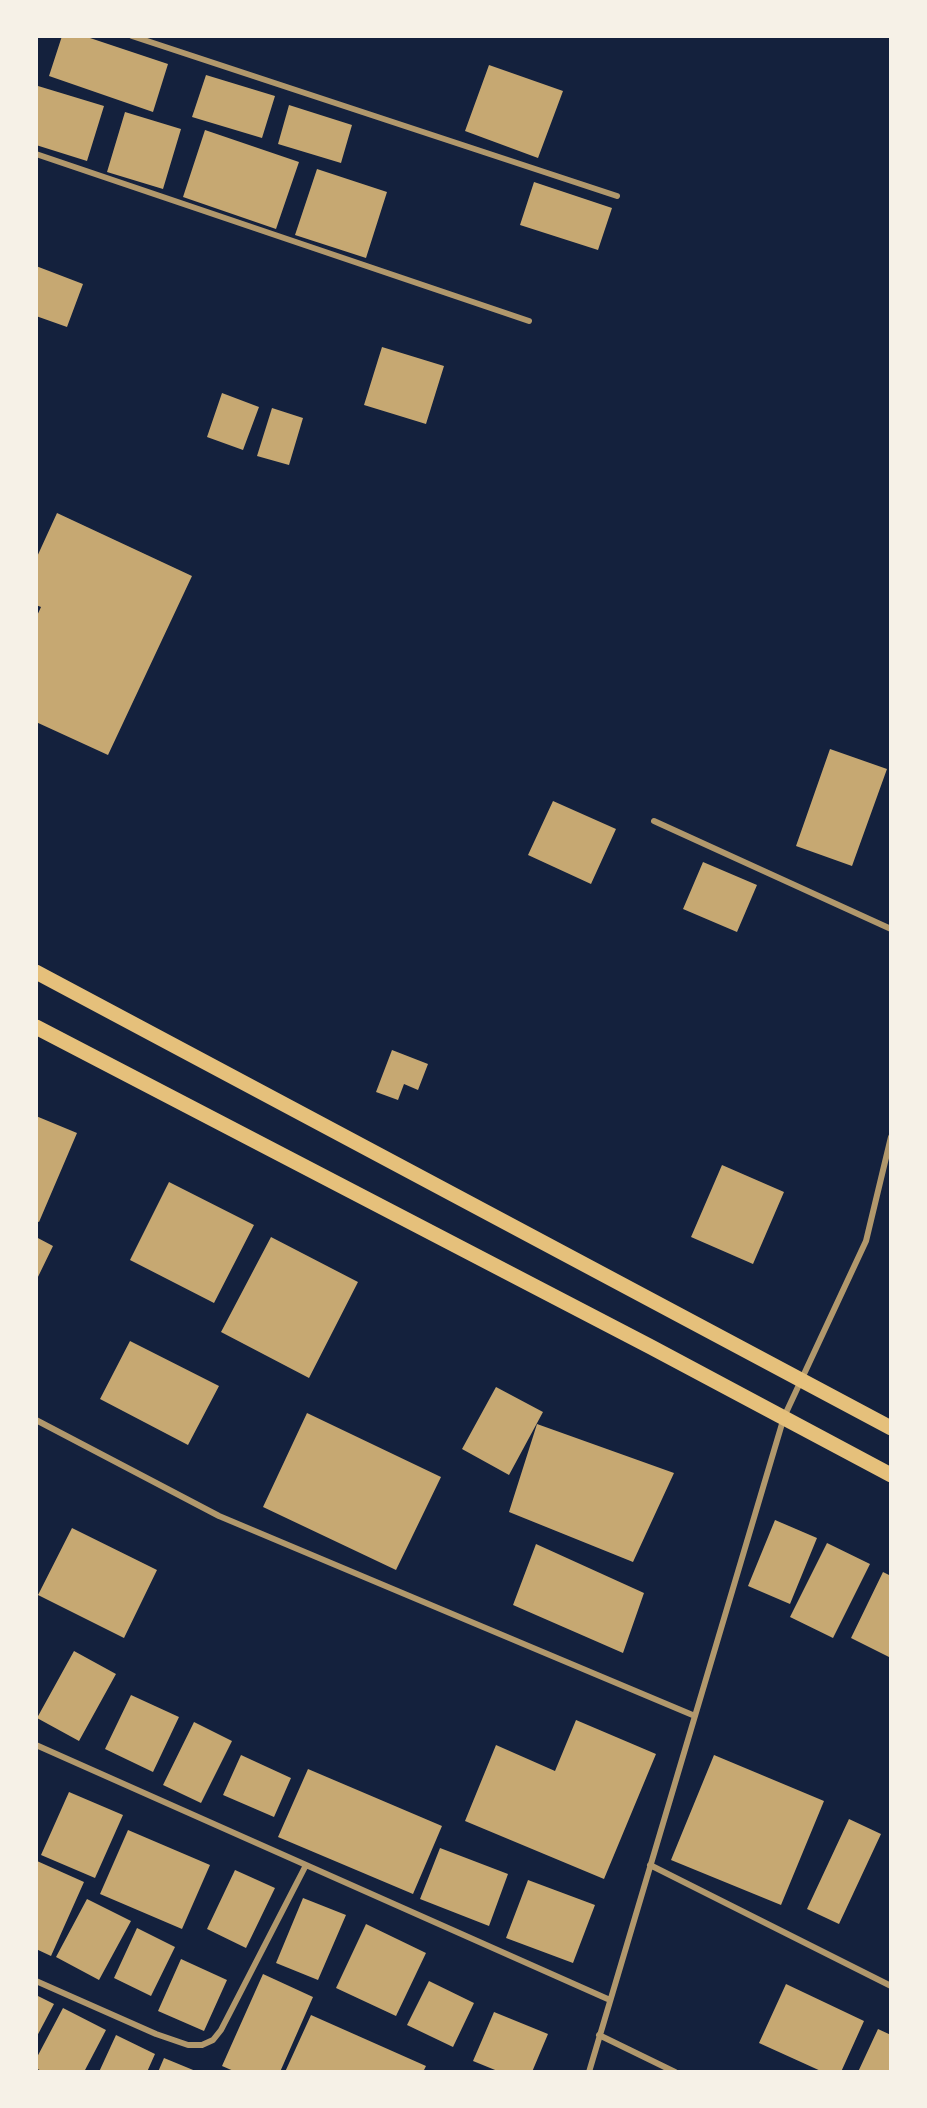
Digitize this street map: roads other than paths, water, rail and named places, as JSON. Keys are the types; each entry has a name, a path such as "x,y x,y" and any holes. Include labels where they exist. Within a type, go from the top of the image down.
{"main road":[{"path":"36,972 891,1428"},
{"path":"36,1027 891,1475"}],"street":[{"path":"132,36 617,196"},
{"path":"36,154 529,321"},
{"path":"654,821 891,929"},
{"path":"588,2072 784,1418 866,1241 891,1137"},
{"path":"36,1420 219,1516 695,1716"},
{"path":"36,1745 305,1867 610,2000"},
{"path":"650,1865 891,1986"},
{"path":"36,1981 156,2034 188,2044 202,2045 213,2040 221,2030 305,1867"},
{"path":"599,2034 675,2072"}]}
